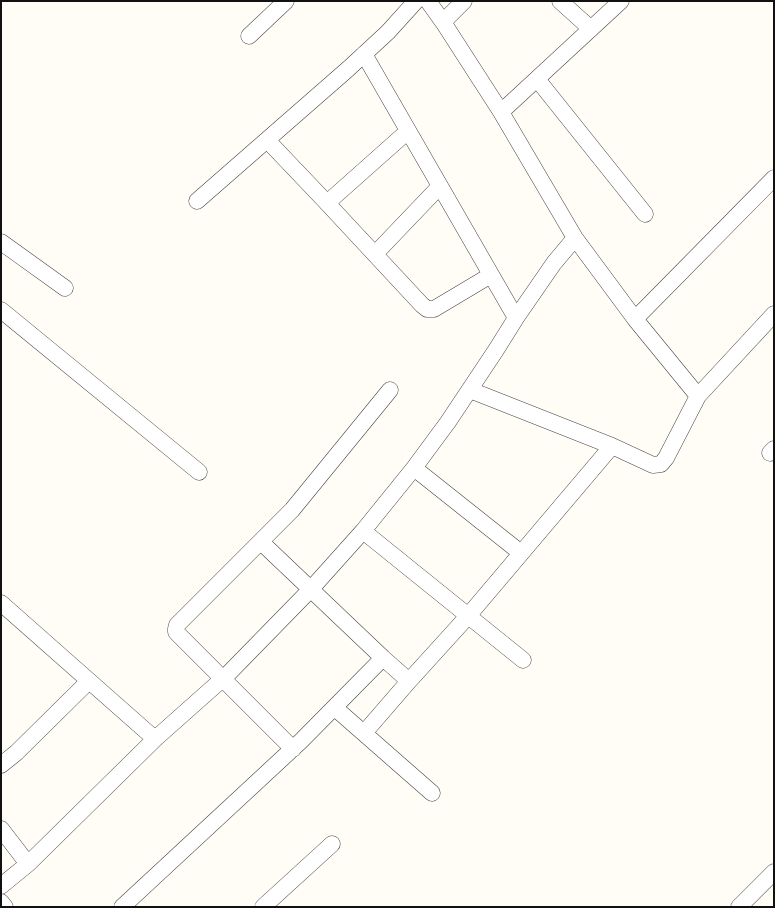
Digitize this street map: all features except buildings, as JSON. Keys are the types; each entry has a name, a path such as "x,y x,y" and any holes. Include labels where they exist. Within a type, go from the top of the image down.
{"street":[{"path":"248,36 286,1"},
{"path":"197,201 348,69 388,32 416,1"},
{"path":"428,1 502,112 575,238 635,319 691,408"},
{"path":"443,22 464,1"},
{"path":"560,1 591,29"},
{"path":"502,112 621,1"},
{"path":"364,54 516,318"},
{"path":"537,79 645,214"},
{"path":"327,203 408,131"},
{"path":"267,140 427,309 434,309 491,275"},
{"path":"635,319 774,178"},
{"path":"375,254 440,186"},
{"path":"1,886 28,864 155,739 223,678 311,590 363,531 414,468 470,390 516,318 554,263 575,238"},
{"path":"1,242 65,288"},
{"path":"1,311 199,472"},
{"path":"470,390 612,446 653,465 661,464 666,458 691,408 774,314"},
{"path":"293,749 176,632 177,625 292,510 390,390"},
{"path":"364,733 468,616 612,446"},
{"path":"414,468 521,553"},
{"path":"363,531 523,660"},
{"path":"261,542 409,681"},
{"path":"1,602 155,739"},
{"path":"122,907 293,749 383,658"},
{"path":"1,765 16,753 89,681"},
{"path":"335,708 432,793"},
{"path":"1,829 28,864"},
{"path":"263,907 332,844"},
{"path":"739,907 774,872"},
{"path":"1,902 5,907"}]}
